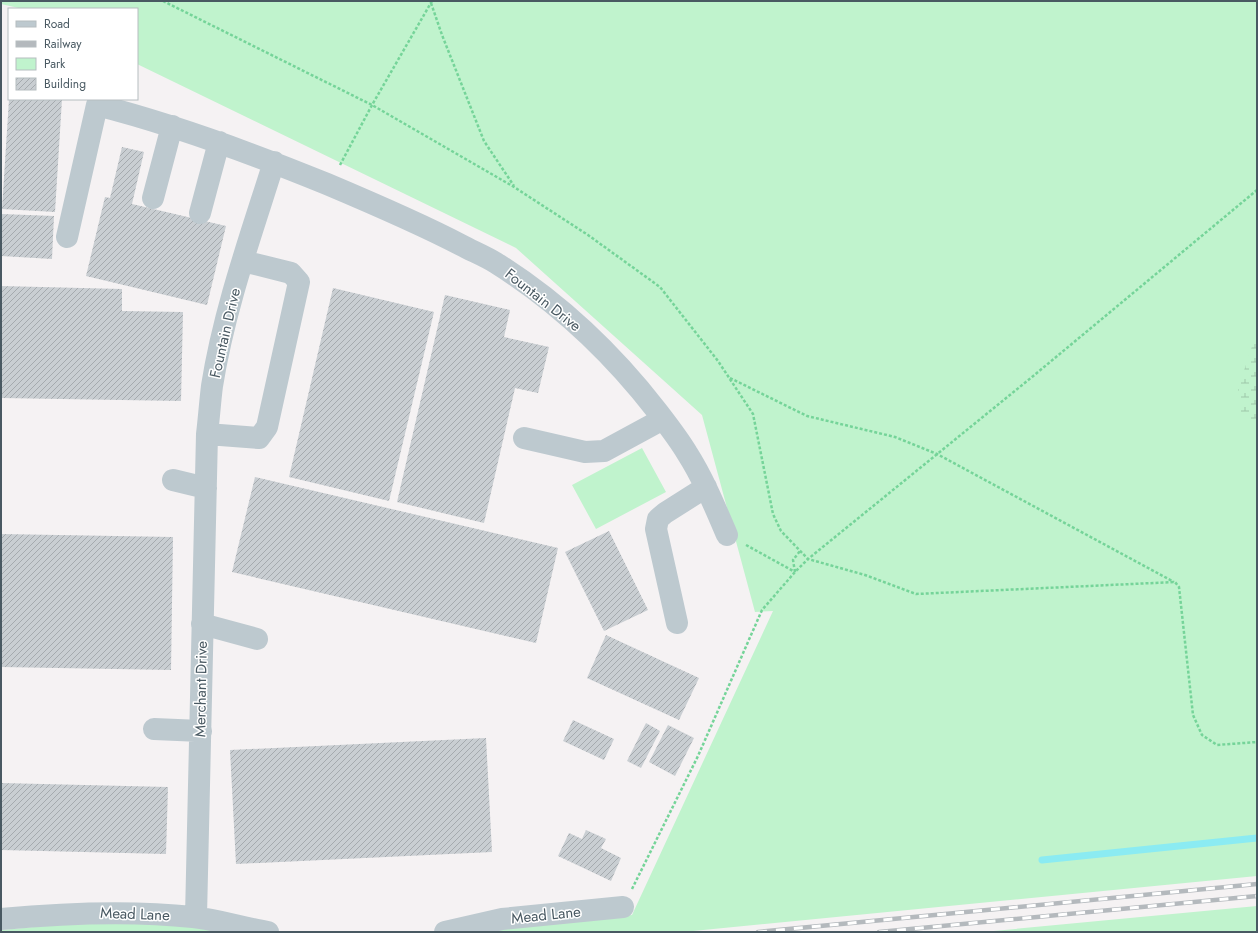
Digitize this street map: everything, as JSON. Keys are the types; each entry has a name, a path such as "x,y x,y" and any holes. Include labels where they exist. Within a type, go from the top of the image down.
{"street":[{"name":"Fountain Drive","path":"67,237 97,105 134,114 219,142 274,162 391,211 495,263 544,297 606,351 637,385 687,452 706,487 727,535"},
{"path":"154,198 172,126"},
{"path":"200,213 219,142"},
{"name":"Fountain Drive","path":"206,460 212,385 226,321 274,162"},
{"path":"207,434 259,438 267,427 299,282 291,273 243,261"},
{"path":"524,438 585,452 604,451 663,419"},
{"name":"Merchant Drive","path":"196,917 206,460"},
{"path":"173,480 206,488"},
{"path":"677,624 656,529 658,519 706,487"},
{"path":"202,624 257,639"},
{"path":"154,730 201,731"},
{"name":"Mead Lane","path":"445,932 502,919 624,907"},
{"name":"Mead Lane","path":"1,919 53,914 156,913 196,917 268,932"}],"path":[{"path":"163,1 372,105 514,187 588,235 660,287 718,361 753,414 773,514 781,531 808,559 865,575 916,594 1175,582"},
{"path":"331,186 342,159 431,2"},
{"path":"431,2 442,35 484,141 514,187"},
{"path":"624,907 698,756 762,610 795,572 808,559 1032,377 1257,190"},
{"path":"730,378 807,416 895,437 937,454 1175,582 1179,588 1193,715 1202,735 1217,745 1257,742"},
{"path":"727,535 795,572"},
{"path":"795,572 793,560 800,551"}],"green space":[{"path":"1,1 1257,1 1257,876 683,932 472,932 492,928 632,915 773,611 755,612 702,415 516,248 138,64 138,8 19,8 1,4"},
{"path":"1257,336 1257,429 1241,412 1238,389 1255,337"},
{"path":"642,448 666,492 596,529 572,485"},
{"path":"1257,906 1257,932 983,932"},
{"path":"134,922 167,923 228,932 1,932 1,930 56,925"}],"building":[{"path":"9,100 62,100 55,212 2,209"},
{"path":"122,147 144,152 132,204 226,226 207,305 86,276 105,197 110,198"},
{"path":"2,214 54,216 52,259 1,256"},
{"path":"1,286 122,289 122,311 183,312 181,401 1,398"},
{"path":"333,288 434,312 389,501 289,477"},
{"path":"445,295 510,310 504,337 549,347 538,393 515,388 484,523 397,502"},
{"path":"255,477 558,548 536,643 232,572"},
{"path":"609,531 648,610 604,631 565,552"},
{"path":"1,534 173,537 171,670 1,667"},
{"path":"606,635 699,678 679,720 587,678"},
{"path":"573,720 614,739 604,760 563,741"},
{"path":"646,723 660,731 641,768 627,761"},
{"path":"668,725 694,738 675,776 649,762"},
{"path":"486,738 492,852 236,864 230,750"},
{"path":"1,783 168,787 166,854 1,850"},
{"path":"586,830 606,839 601,848 621,858 611,881 558,856 569,833 582,839"}],"waterway":[{"path":"1042,860 1257,838"}],"railway":[{"path":"758,932 1257,884"},
{"path":"879,932 1257,896"}]}
